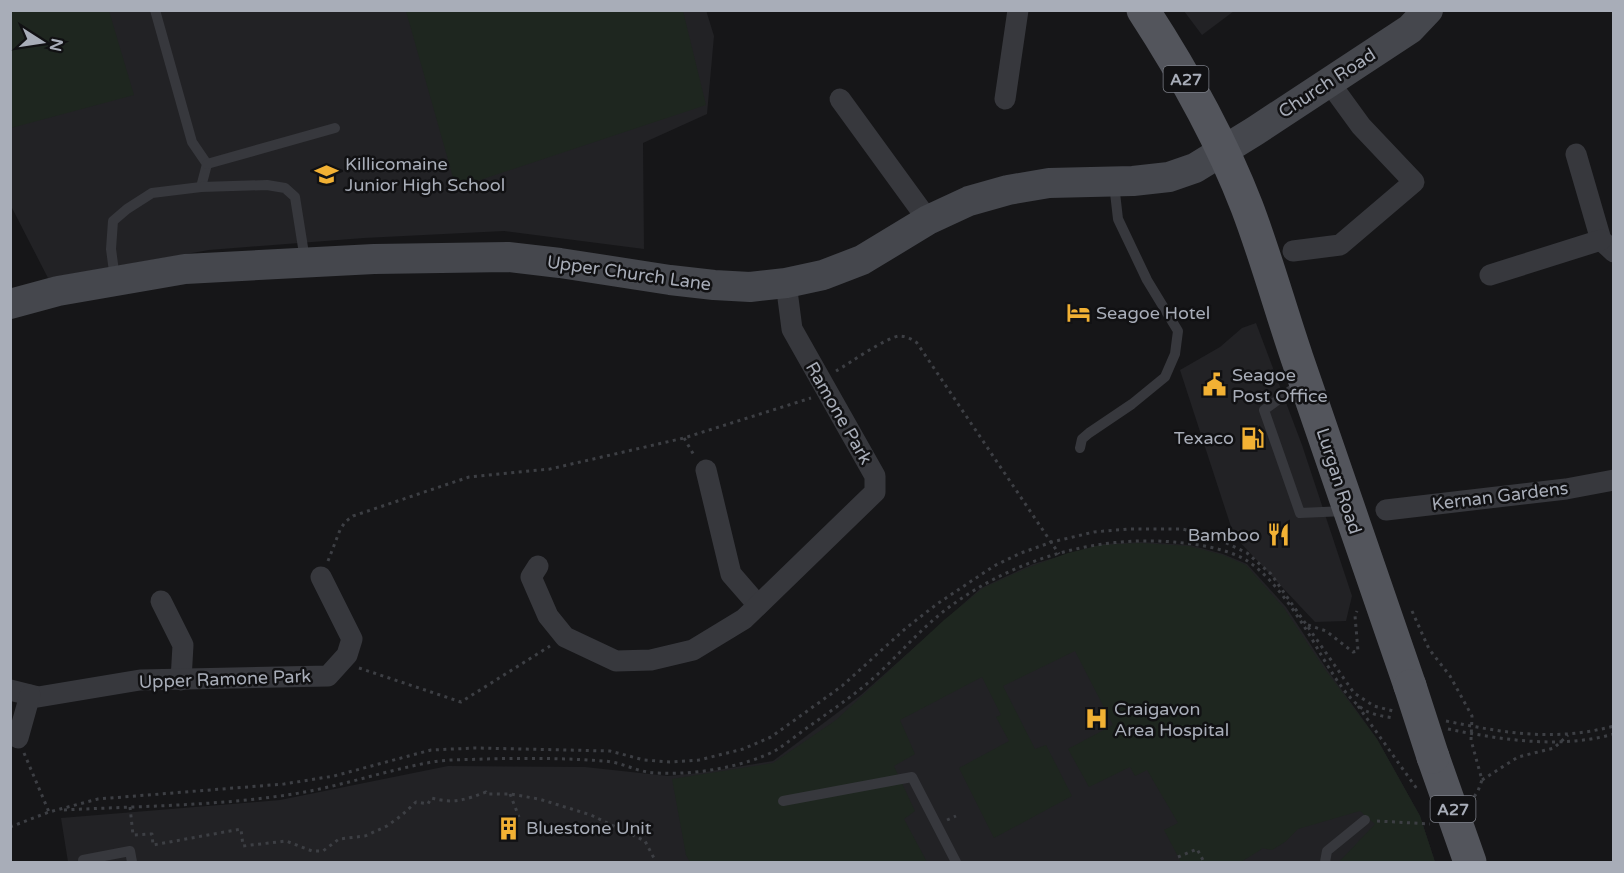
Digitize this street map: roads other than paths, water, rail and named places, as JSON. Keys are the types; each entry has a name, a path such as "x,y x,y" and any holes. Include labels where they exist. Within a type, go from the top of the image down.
{"main road":[{"name":"Lurgan Road","path":"1143,10 1191,87 1223,151 1255,230 1348,510 1402,699 1437,742 1443,819 1470,862"}],"street":[{"path":"1005,99 1018,10"},
{"name":"Church Road","path":"1223,151 1410,29 1428,10"},
{"path":"1293,251 1340,245 1414,182 1361,126 1329,82"},
{"path":"840,99 928,220"},
{"name":"Upper Church Lane","path":"10,304 58,291 185,269 306,262 508,258 560,263 714,285 750,287 786,283 823,274 862,260 928,220 969,201 1008,190 1049,183 1168,177 1195,168 1223,151"},
{"path":"1490,275 1607,246 1576,154"},
{"name":"Ramone Park","path":"538,566 531,577 548,616 565,637 616,662 651,660 693,650 744,619 874,492 874,476 792,329 786,283"},
{"path":"706,470 731,574 758,605"},
{"name":"Kernan Gardens","path":"1386,510 1566,489 1614,480"},
{"name":"Upper Ramone Park","path":"20,693 38,697 140,680 328,676 347,655 352,639 321,577"},
{"path":"160,601 183,645 181,680"},
{"path":"18,738 20,693"}],"lane":[{"path":"155,10 192,142 207,164 201,188"},
{"path":"207,164 335,128"},
{"path":"1080,448 1082,440 1089,433 1132,404 1165,377 1175,354 1178,332 1147,280 1118,219 1114,181"},
{"path":"115,280 111,249 113,221 128,208 152,194 201,188 267,185 285,188 295,197 306,262"},
{"path":"1305,380 1264,410 1300,513 1348,510"},
{"path":"783,801 912,777 956,862"},
{"path":"1325,862 1327,850 1365,820"},
{"path":"82,860 130,851 132,862"}],"place":[{"name":"Killicomaine Junior High School","path":"327,174"},
{"name":"Seagoe Hotel","path":"1078,313"},
{"name":"Seagoe Post Office","path":"1214,385"},
{"name":"Texaco","path":"1252,438"},
{"name":"Bamboo","path":"1278,535"},
{"name":"Craigavon Area Hospital","path":"1096,719"},
{"name":"Bluestone Unit","path":"508,828"}]}
